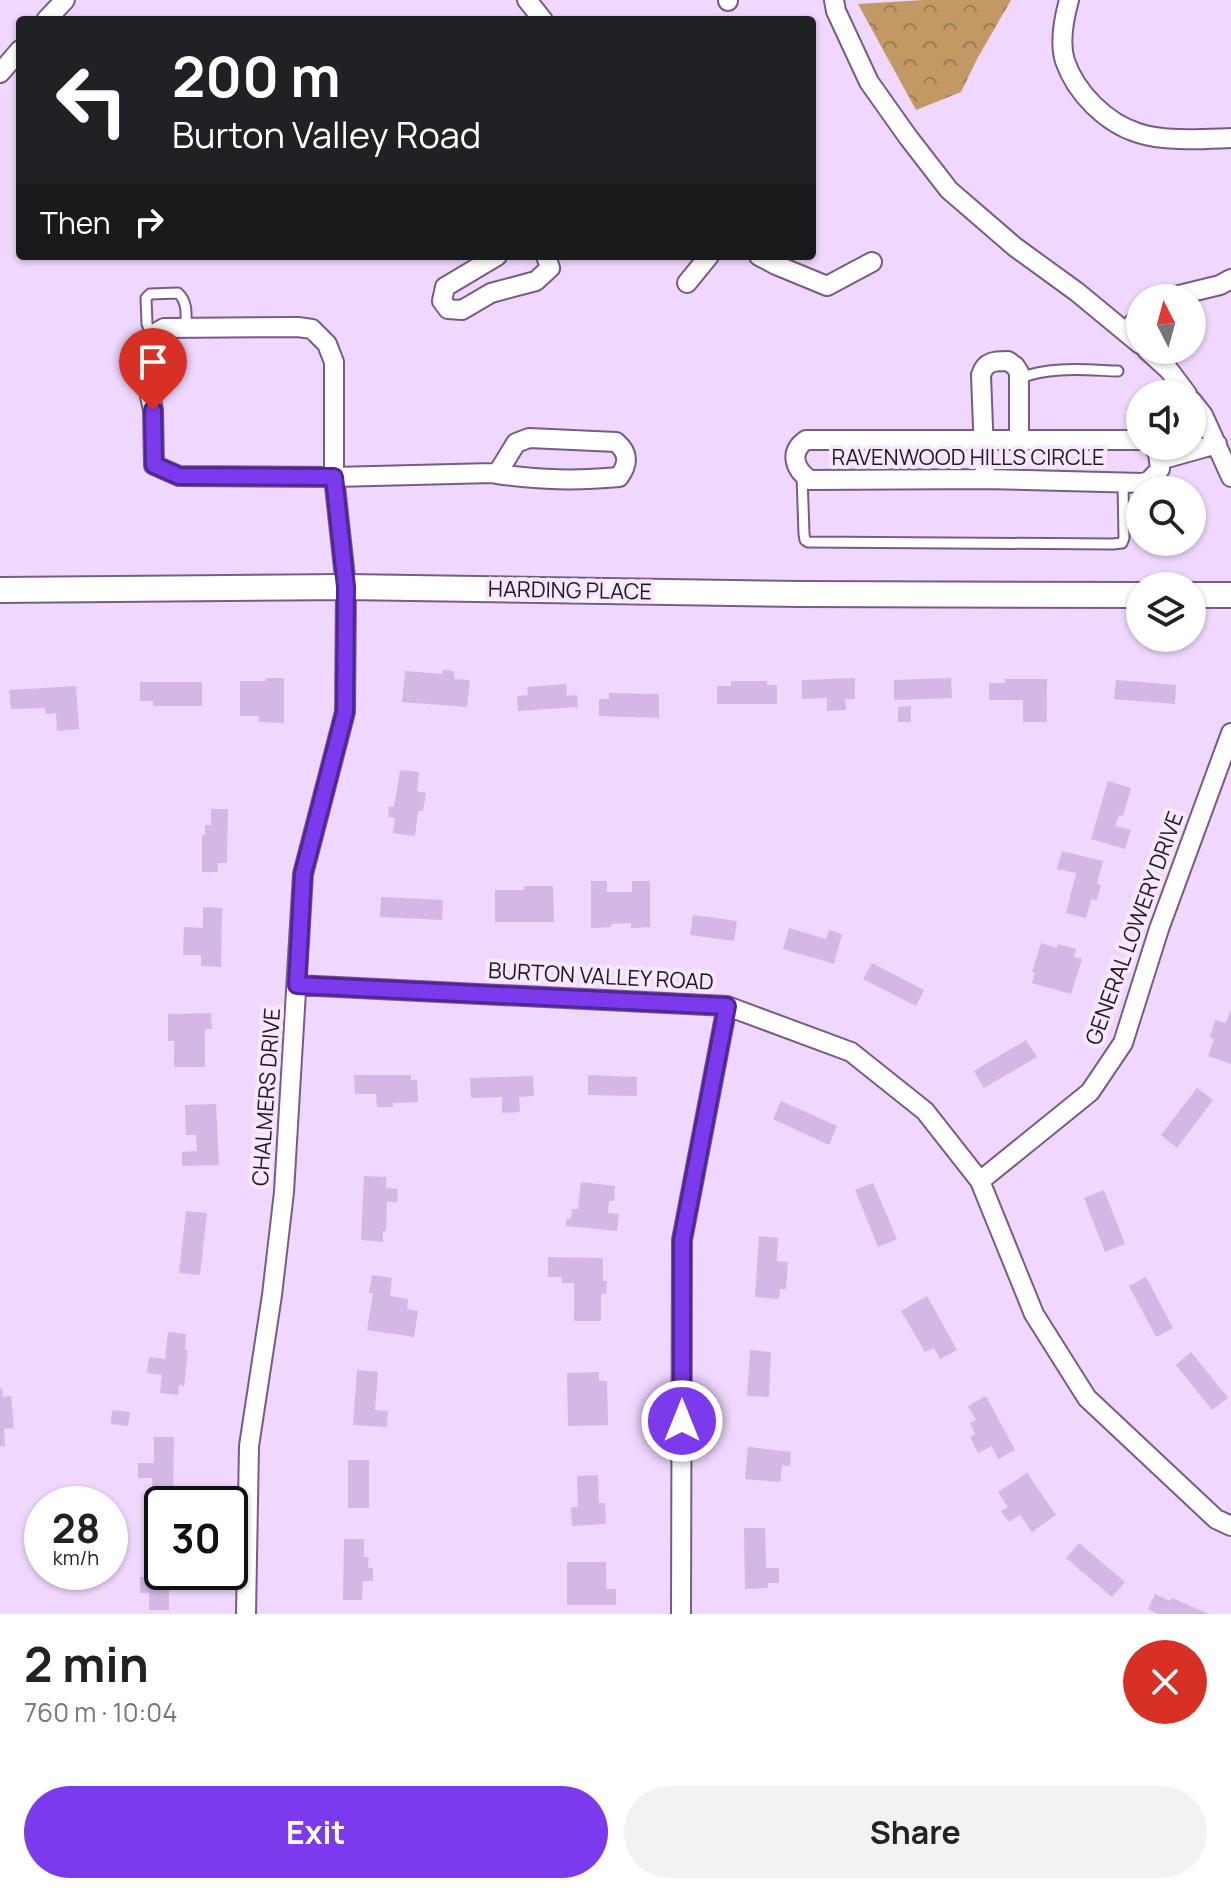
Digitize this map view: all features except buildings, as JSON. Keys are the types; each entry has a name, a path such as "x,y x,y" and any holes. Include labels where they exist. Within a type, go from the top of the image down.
{"main road":[{"name":"HARDING PLACE","path":"0,590 346,587 1126,595"},
{"path":"1206,595 1231,595"}],"street":[{"path":"52,16 65,0"},
{"path":"527,0 540,16"},
{"path":"834,0 836,11 869,82 949,190 1015,247 1126,332"},
{"path":"1069,0 1062,22 1064,60 1083,94 1112,121 1139,134 1166,138 1231,138"},
{"path":"0,73 16,55"},
{"path":"490,260 445,287 442,301 448,309 462,310 491,293 540,279 550,268 547,260"},
{"path":"687,283 706,260"},
{"path":"768,260 827,286 872,262"},
{"path":"1206,288 1231,279"},
{"name":"CHALMERS DRIVE","path":"152,335 164,328 312,329 327,344 334,362 334,477 346,587 345,712 303,874 284,1192 249,1446 246,1614"},
{"path":"152,335 145,348 144,368 153,410 154,465 179,476 497,474 576,481 619,477 626,459 624,449 616,442 529,438 516,443 497,474"},
{"path":"985,479 981,375 989,363 1008,361 1019,372 1019,440"},
{"path":"1162,364 1176,380"},
{"path":"1206,421 1231,477"},
{"name":"RAVENWOOD HILLS CIRCLE","path":"1126,440 806,440 796,451 796,464 802,475 810,480 985,479 1142,483 1149,481 1160,469 1158,460"},
{"name":"RAVENWOOD HILLS CIRCLE","path":"1206,446 1217,444"},
{"name":"GENERAL LOWERY DRIVE","path":"980,1181 1090,1092 1123,1043 1159,929 1231,733"},
{"name":"BURTON VALLEY ROAD","path":"297,985 727,1006 851,1052 925,1111 980,1181 1034,1314 1087,1398 1216,1519 1231,1526"},
{"path":"681,1614 682,1240 727,1006"}],"lane":[{"path":"152,335 147,324 146,298 150,294 178,293 185,302 186,328"},
{"path":"1020,378 1057,370 1118,371"},
{"path":"802,475 804,534 808,542 1122,543 1123,483"}],"green space":[{"path":"1011,0 961,92 916,110 858,4"}],"route":[{"path":"153,410 154,465 179,476 334,477 346,587 345,712 303,874 297,985 727,1006 682,1240 682,1421"}]}
